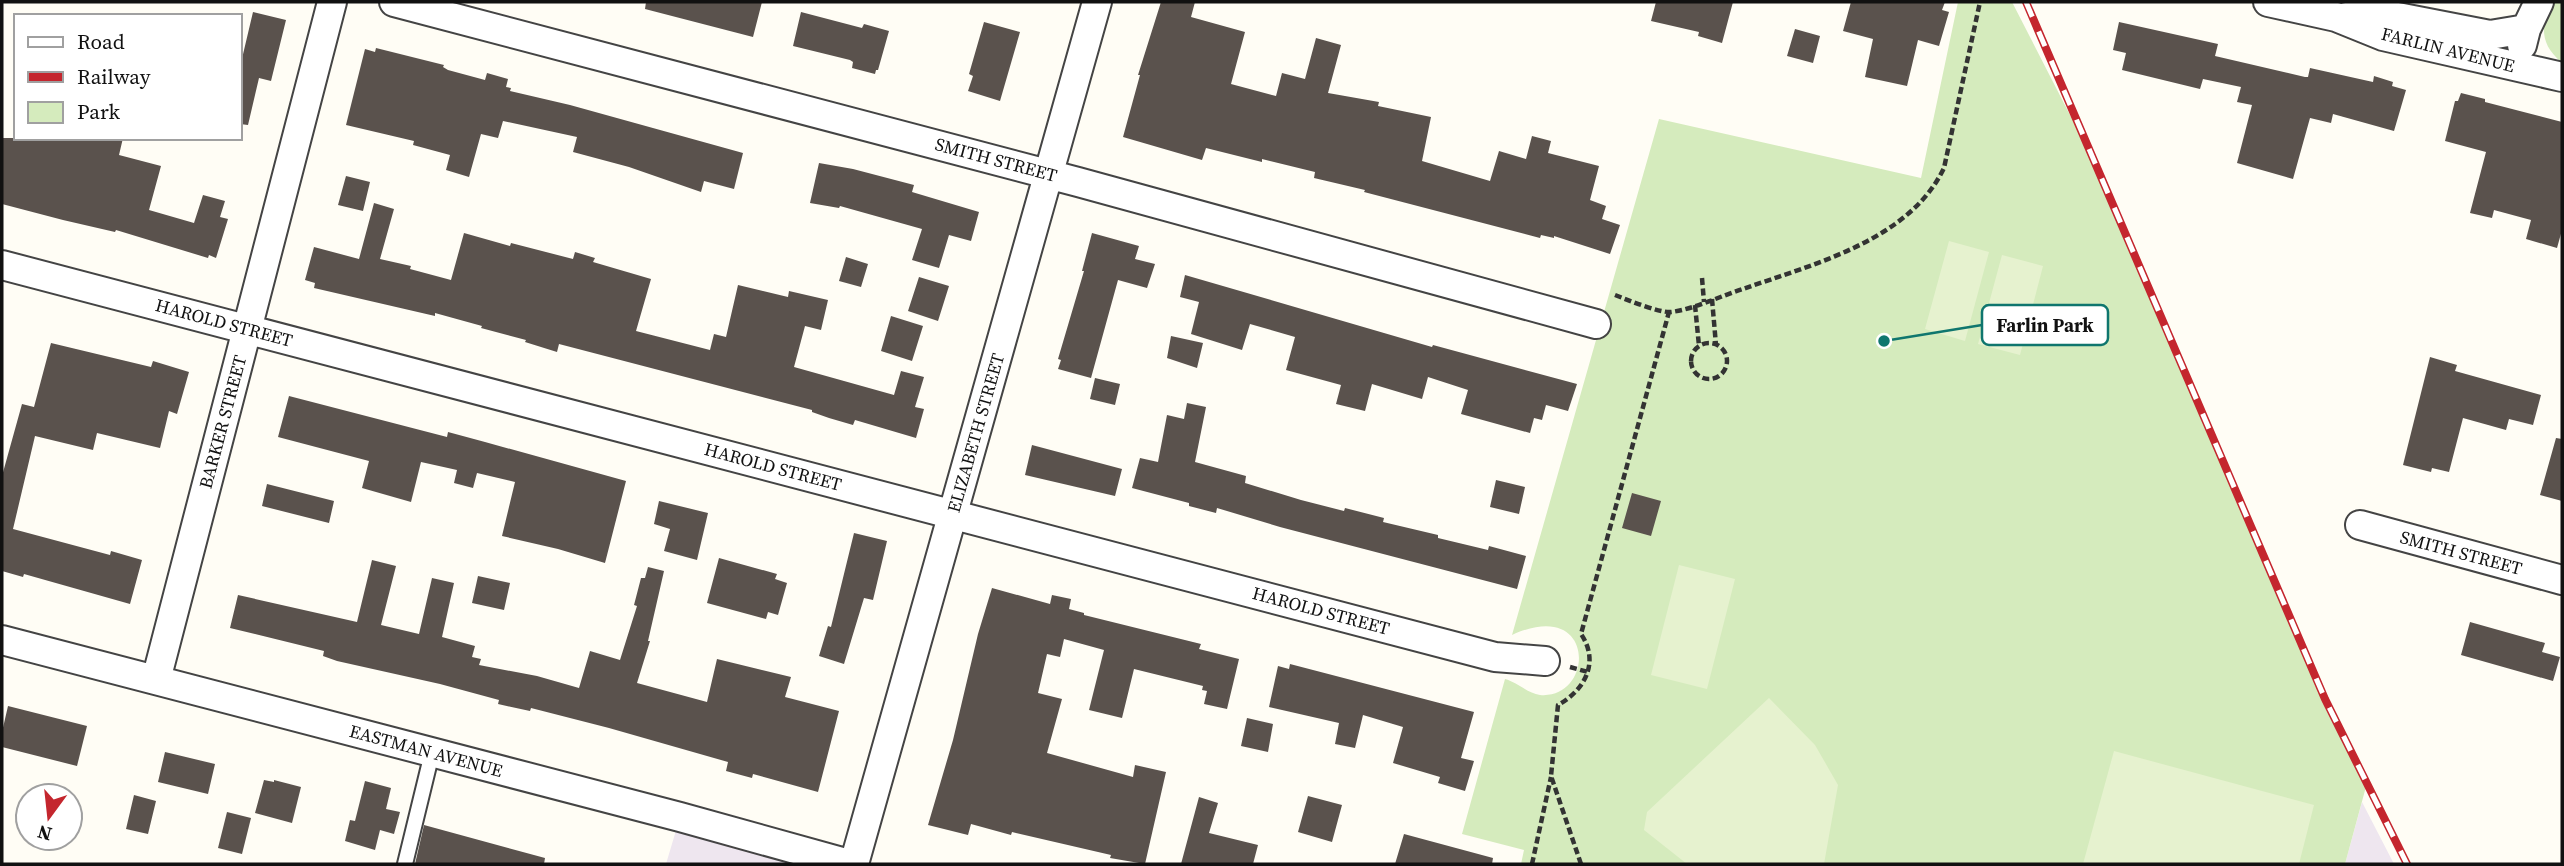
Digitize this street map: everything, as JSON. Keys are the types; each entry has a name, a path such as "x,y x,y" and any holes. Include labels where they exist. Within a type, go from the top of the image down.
{"street":[{"name":"BARKER STREET","path":"156,680 332,2"},
{"name":"SMITH STREET","path":"394,2 1048,174 1596,324"},
{"name":"ELIZABETH STREET","path":"852,864 1097,2"},
{"name":"FARLIN AVENUE","path":"2268,2 2336,17 2383,36 2562,77"},
{"path":"2518,67 2526,29 2539,2"},
{"name":"FARLIN AVENUE","path":"2336,17 2387,15 2490,35 2526,29"},
{"name":"HAROLD STREET","path":"2,265 1495,657 1545,661"},
{"name":"SMITH STREET","path":"2360,525 2562,580"},
{"name":"EASTMAN AVENUE","path":"2,640 852,864"}],"lane":[{"path":"405,864 432,753"}],"path":[{"path":"1615,295 1669,313 1845,251 1880,234 1922,201 1937,183 1944,168 1980,2"},
{"path":"1702,278 1704,302"},
{"path":"1712,299 1716,345"},
{"path":"1695,304 1699,346"},
{"path":"1532,864 1551,776 1558,705 1570,698 1582,685 1588,672 1588,644 1581,634 1669,313"},
{"path":"1710,343 1716,345 1724,352 1727,363 1721,374 1710,379 1699,376 1692,366 1692,355 1699,346 1710,343"},
{"path":"1551,776 1581,864"}],"shaded area":[{"path":"2362,802 2394,864 2345,864"},
{"path":"680,817 849,864 666,864"}],"green space":[{"path":"1958,2 2012,2 2090,154 2325,699 2367,783 2345,864 1521,864 1524,850 1462,834 1505,679 1540,695 1558,692 1571,682 1578,668 1578,652 1573,638 1560,629 1540,627 1512,635 1659,119 1921,178"},
{"path":"2549,2 2562,2 2562,63 2549,49 2544,35"},
{"path":"1949,241 1989,252 1965,341 1925,329"},
{"path":"2002,255 2043,266 2020,355 1978,344"},
{"path":"1679,565 1735,579 1707,689 1651,675"},
{"path":"1769,698 1815,745 1838,785 1824,864 1687,864 1644,830 1647,812"},
{"path":"2114,751 2314,805 2299,864 2083,864"}],"building":[{"path":"646,2 762,2 753,37 645,9"},
{"path":"1161,2 1195,2 1191,17 1245,32 1231,84 1276,96 1282,73 1305,79 1316,38 1341,45 1328,93 1379,102 1378,106 1431,117 1422,161 1490,181 1499,151 1526,159 1532,136 1551,141 1548,153 1599,166 1590,200 1606,206 1602,219 1620,225 1610,254 1554,236 1541,235 1540,238 1364,192 1365,190 1314,178 1315,172 1262,159 1262,162 1206,148 1202,160 1123,137 1138,75"},
{"path":"1656,2 1733,2 1722,43 1698,36 1699,32 1651,21"},
{"path":"1851,2 1945,2 1942,10 1949,12 1939,46 1918,40 1907,86 1865,77 1873,39 1843,31"},
{"path":"253,12 286,20 271,81 259,78 248,125 242,124 242,59"},
{"path":"801,12 862,28 864,24 889,31 875,74 852,68 853,62 850,60 793,46"},
{"path":"984,22 1020,32 1000,101 968,91 973,76 969,74"},
{"path":"2119,22 2218,44 2215,56 2305,77 2308,77 2310,68 2373,82 2374,76 2393,82 2392,86 2406,90 2394,131 2333,114 2331,123 2310,118 2293,179 2237,163 2252,105 2237,102 2241,87 2203,79 2200,89 2122,70 2126,53 2113,50"},
{"path":"1795,29 1820,36 1813,63 1787,56"},
{"path":"376,48 444,65 448,70 485,80 487,73 508,79 506,87 511,88 510,91 743,153 734,189 704,181 701,192 629,167 573,152 577,137 503,121 498,138 481,134 469,177 446,170 450,155 413,145 414,141 346,125 365,49 375,52"},
{"path":"2461,93 2562,122 2562,230 2557,248 2526,239 2531,220 2494,210 2492,218 2470,213 2486,152 2445,141 2455,101 2458,101"},
{"path":"2,138 123,140 119,155 161,166 149,210 194,223 203,195 225,201 220,217 228,219 216,258 209,255 208,258 116,230 115,232 2,204"},
{"path":"819,163 914,185 912,192 979,212 971,241 949,235 939,268 912,260 922,229 840,206 810,203"},
{"path":"346,176 370,182 363,211 338,205"},
{"path":"374,203 394,209 380,259 451,280 464,233 573,259 575,252 595,258 593,262 651,279 636,331 710,350 714,334 726,337 738,285 788,297 789,291 828,300 821,330 805,326 794,367 894,395 901,371 924,377 915,407 924,409 916,438 855,420 853,425 812,410 559,344 557,352 435,313 435,316 314,288 315,283 305,280 314,247 359,259"},
{"path":"1092,233 1139,246 1135,259 1155,264 1147,288 1118,280 1091,378 1058,369 1061,360 1058,359 1084,271"},
{"path":"846,257 868,264 861,287 839,281"},
{"path":"1185,275 1432,347 1433,345 1577,384 1568,411 1546,405 1542,420 1534,418 1530,433 1461,414 1468,390 1428,377 1422,399 1372,384 1365,411 1336,404 1341,385 1286,370 1295,337 1250,324 1242,350 1191,334 1199,302 1180,297"},
{"path":"919,277 949,286 938,321 908,311"},
{"path":"891,316 923,326 912,361 881,351"},
{"path":"1171,336 1203,343 1197,368 1167,358"},
{"path":"51,343 151,367 153,361 189,372 177,414 169,411 160,448 97,433 93,450 35,436 13,529 110,555 111,551 142,560 130,604 24,574 23,577 2,571 2,476 22,404 34,407"},
{"path":"2430,357 2457,365 2455,371 2541,395 2533,425 2509,419 2506,430 2463,418 2449,472 2432,468 2431,472 2403,465"},
{"path":"1095,378 1120,384 1115,405 1090,399"},
{"path":"289,396 447,437 448,432 626,481 605,563 502,536 515,482 477,473 473,488 454,483 457,470 421,462 411,502 362,488 369,461 278,437"},
{"path":"1187,403 1206,407 1195,462 1246,476 1245,483 1301,500 1384,518 1383,522 1438,535 1438,538 1488,550 1489,546 1526,556 1517,589 1217,508 1216,513 1189,506 1189,503 1132,488 1140,458 1158,462 1167,415 1184,419"},
{"path":"2556,438 2562,439 2562,501 2540,495"},
{"path":"1032,445 1122,469 1115,496 1025,475"},
{"path":"1496,480 1525,487 1519,514 1490,507"},
{"path":"267,484 334,501 329,523 262,506"},
{"path":"1632,493 1661,501 1651,536 1622,528"},
{"path":"659,501 708,513 697,560 664,551 670,529 654,524"},
{"path":"854,533 887,541 873,600 864,598 844,664 819,656 828,626 831,627"},
{"path":"719,558 777,574 775,579 787,583 778,615 768,612 766,619 707,603"},
{"path":"372,560 396,566 381,625 419,634 432,578 454,583 442,637 475,646 472,657 481,659 479,665 537,676 579,688 590,651 620,660 637,606 634,605 641,578 645,578 648,567 664,571 650,641 637,683 707,702 717,659 791,677 785,697 839,711 818,792 753,774 752,778 726,771 728,762 609,728 531,708 530,711 498,704 499,700 337,661 323,656 324,651 230,628 238,595 357,622"},
{"path":"478,576 510,583 504,610 472,603"},
{"path":"992,588 1050,604 1052,595 1071,599 1069,609 1084,615 1201,644 1199,649 1239,659 1227,709 1204,704 1207,691 1202,690 1203,686 1134,669 1122,718 1089,710 1104,650 1064,639 1060,657 1047,654 1038,693 1062,699 1047,753 1133,777 1135,765 1166,772 1145,864 971,824 968,835 928,825"},
{"path":"2470,622 2545,643 2542,652 2560,657 2553,681 2461,655"},
{"path":"1290,664 1474,712 1461,758 1474,761 1465,791 1438,783 1440,777 1393,763 1403,727 1363,715 1355,748 1335,744 1339,723 1269,707 1278,666 1289,669"},
{"path":"8,706 87,726 77,766 2,747 2,732"},
{"path":"1247,718 1273,724 1268,752 1241,746"},
{"path":"165,752 215,764 208,794 158,782"},
{"path":"264,780 301,787 292,823 255,813"},
{"path":"365,781 391,788 386,809 400,812 394,834 380,830 375,850 345,841 350,820 355,821"},
{"path":"134,795 156,801 148,834 126,829"},
{"path":"1308,796 1342,805 1332,842 1298,832"},
{"path":"1199,797 1218,803 1209,833 1258,845 1253,864 1181,864"},
{"path":"227,812 251,818 242,854 218,848"},
{"path":"424,825 545,858 544,864 415,864"},
{"path":"1404,834 1493,858 1492,864 1395,864"}],"railway":[{"path":"2026,2 2325,699 2407,864"}],"place":[{"name":"Farlin Park","path":"1884,341"}]}
